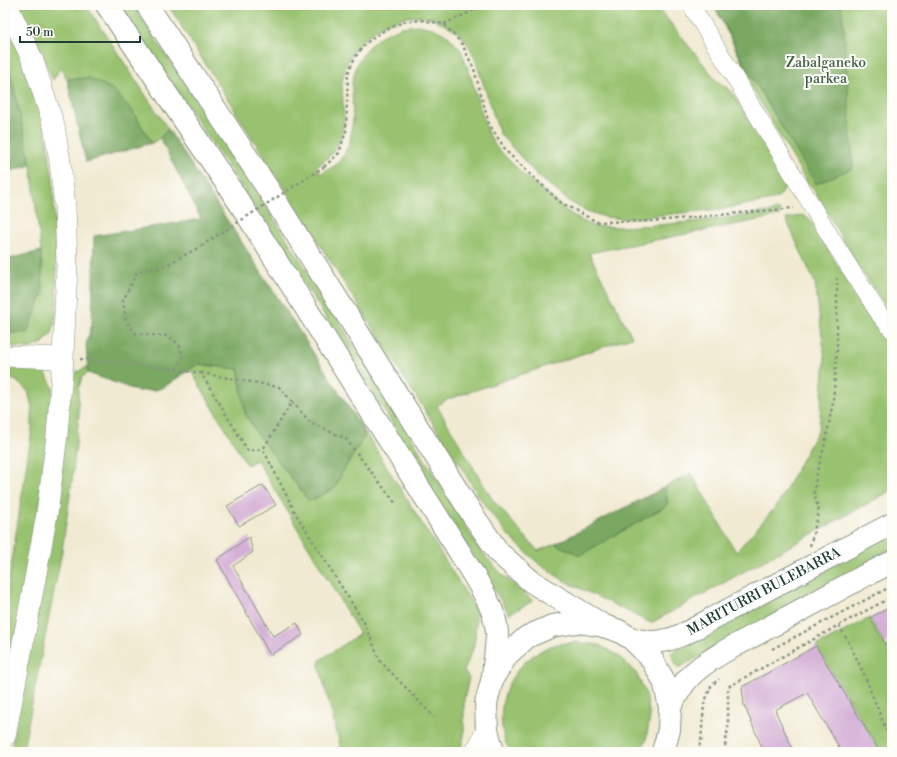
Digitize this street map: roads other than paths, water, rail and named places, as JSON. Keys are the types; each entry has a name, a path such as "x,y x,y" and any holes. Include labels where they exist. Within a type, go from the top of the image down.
{"main road":[{"path":"107,5 245,212 455,545 489,603 497,632 493,677 486,703 487,730 493,752"},
{"path":"147,5 268,189 468,507 499,553 532,582 604,626"},
{"name":"MARITURRI BULEBARRA","path":"632,639 649,642 662,642 690,632 713,618 892,524"},
{"path":"670,707 683,684 709,661 892,562"},
{"path":"493,677 508,654 528,637 552,626 578,622 604,626 619,631 632,639 651,658 664,681 670,707 669,730 663,752"}],"street":[{"path":"5,736 47,514 58,435 67,264 60,162 54,126 33,61 7,5"},
{"path":"691,5 880,315 892,330"},
{"path":"5,356 63,358"},
{"path":"476,752 487,730"}],"park label":[{"name":"Zabalganeko parkea","path":"826,72"}]}
